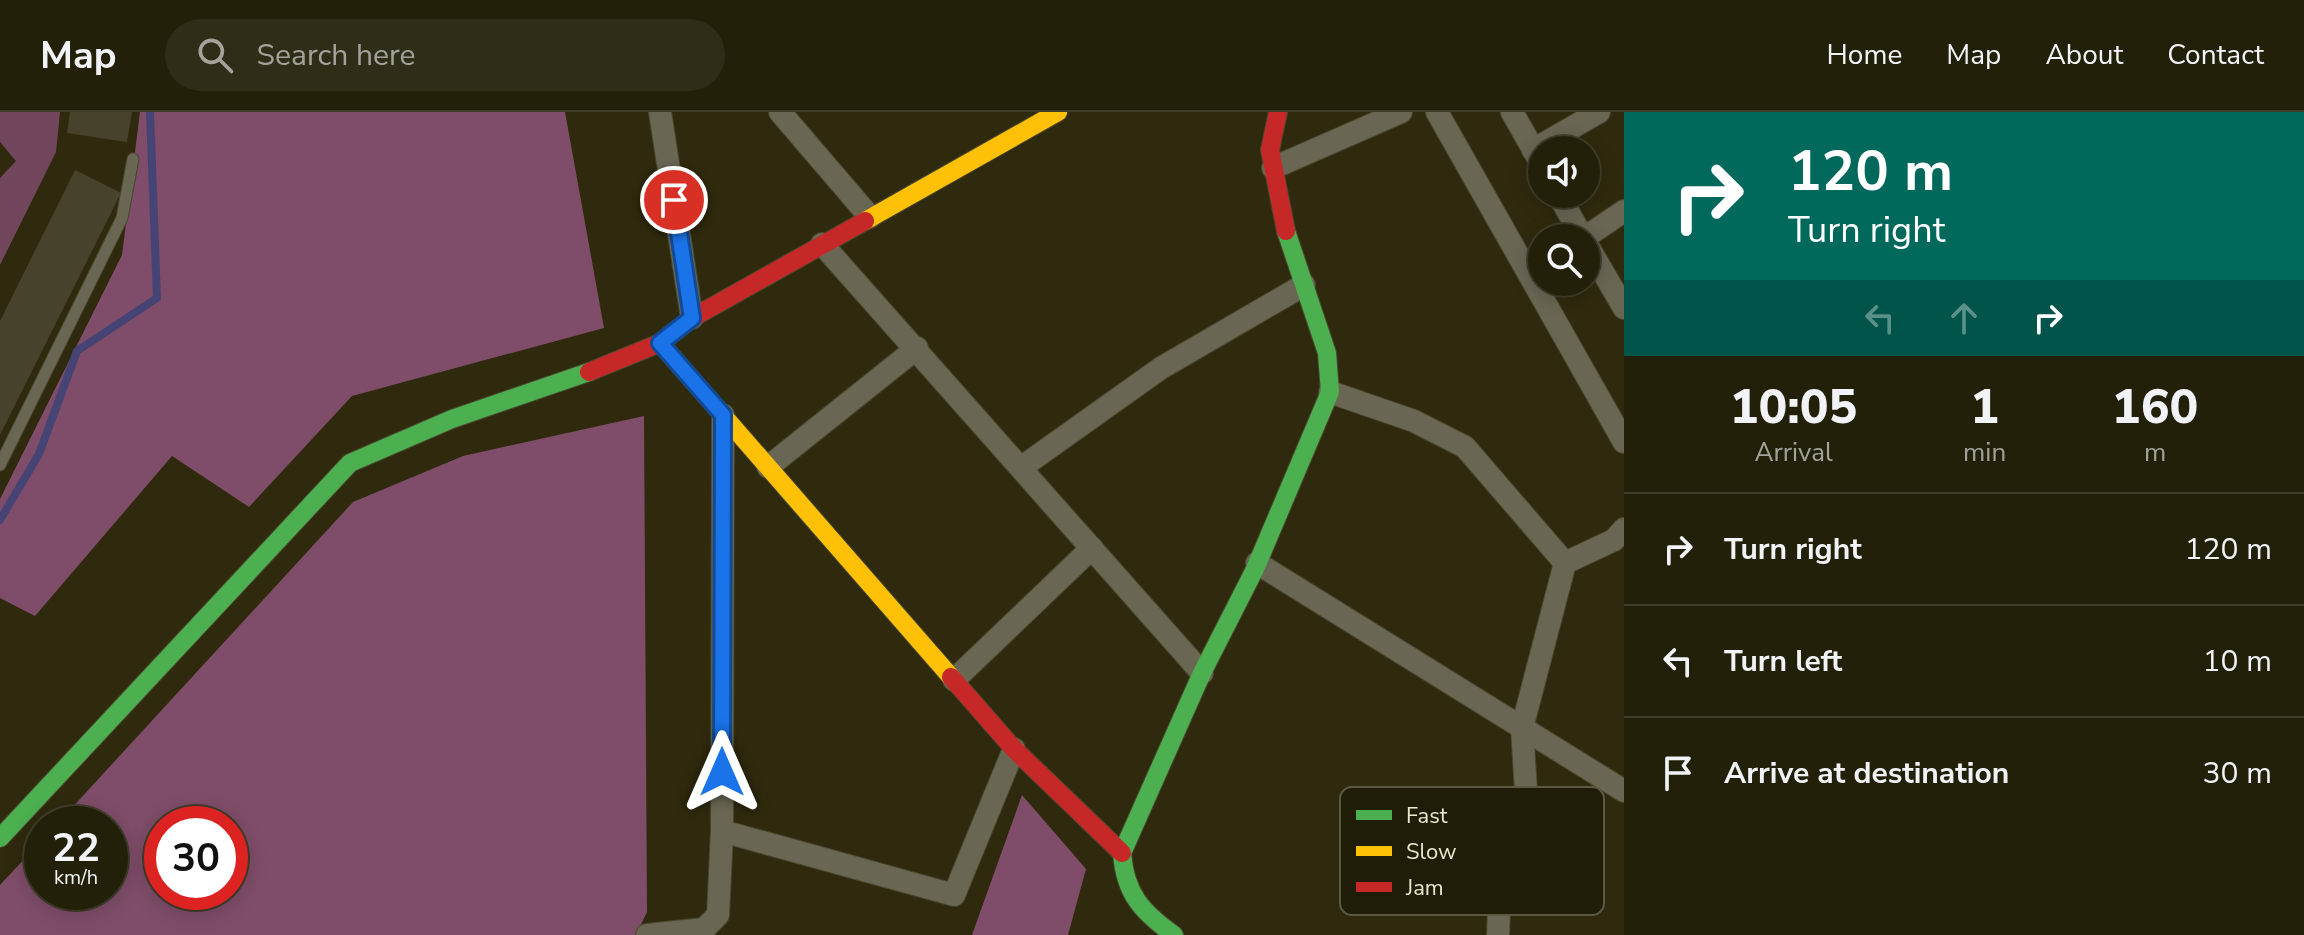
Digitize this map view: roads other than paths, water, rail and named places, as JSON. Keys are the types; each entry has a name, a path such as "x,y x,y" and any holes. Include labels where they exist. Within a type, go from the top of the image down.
{"street":[{"path":"660,112 692,318"},
{"path":"780,112 870,217"},
{"path":"0,838 350,463 452,419 551,387 660,343 692,318 1058,112"},
{"path":"1174,935 1138,910 1123,879 1122,853 1202,673 1257,563 1330,392 1327,353 1288,239 1273,168 1270,150 1278,112"},
{"path":"1273,168 1401,112"},
{"path":"1437,112 1624,442"},
{"path":"1512,112 1528,140"},
{"path":"1567,136 1599,112"},
{"path":"1600,228 1624,211"},
{"path":"822,244 1202,673"},
{"path":"1600,267 1624,308"},
{"path":"1022,467 1161,368 1304,285"},
{"path":"660,343 1014,749 1122,853"},
{"path":"768,467 917,348"},
{"path":"1330,392 1414,421 1465,447 1565,563"},
{"path":"647,935 704,929 718,915 722,831 723,415"},
{"path":"1565,563 1621,539"},
{"path":"954,680 1092,548"},
{"path":"1257,563 1624,791"},
{"path":"1526,787 1522,728 1565,563"},
{"path":"722,831 954,895 1014,749"},
{"path":"1498,935 1499,915"}],"lane":[{"path":"0,465 122,218 133,159"}],"waterway":[{"path":"0,520 39,454 77,351 157,298 150,112"}]}
